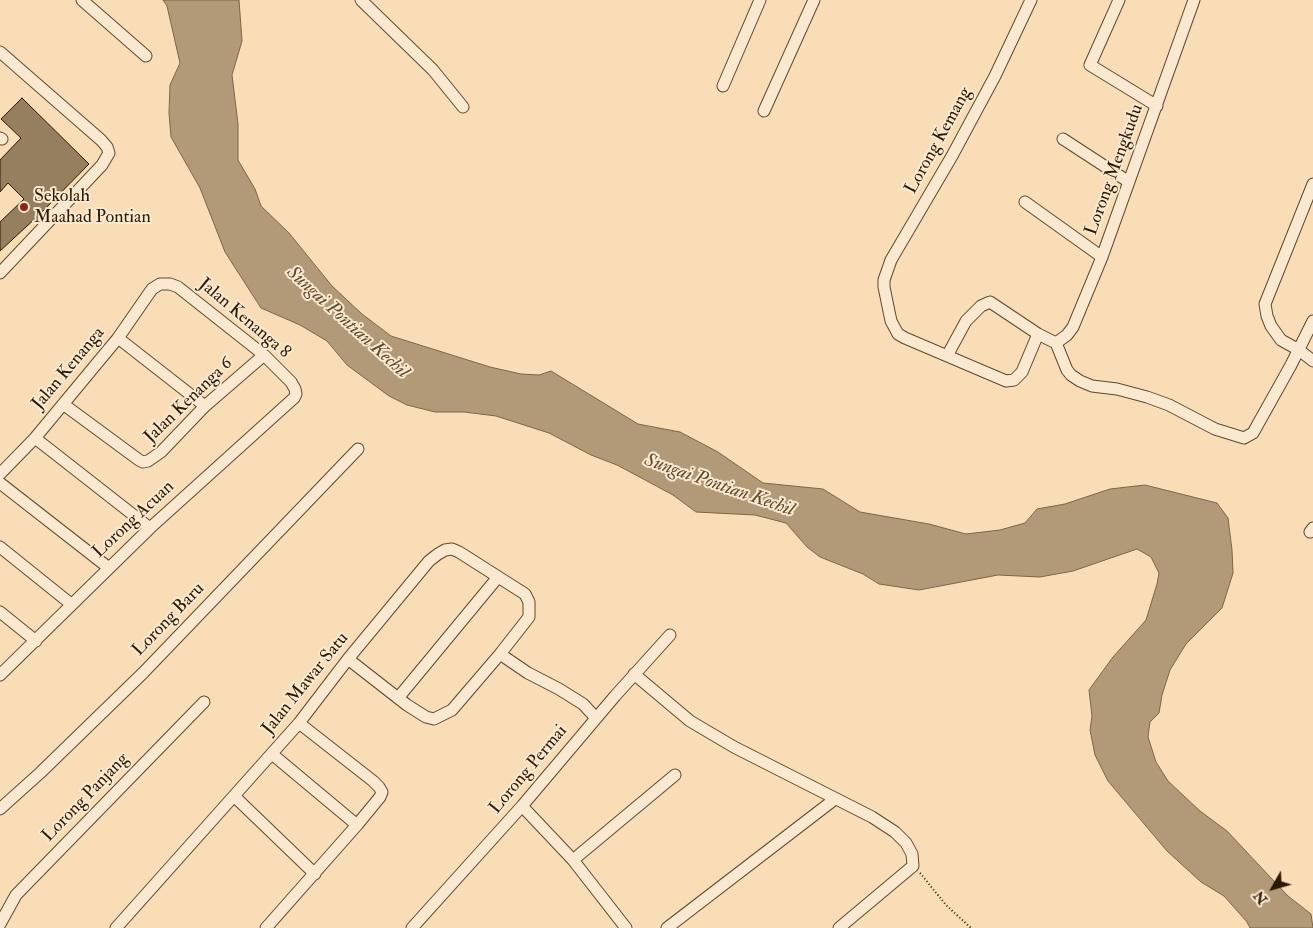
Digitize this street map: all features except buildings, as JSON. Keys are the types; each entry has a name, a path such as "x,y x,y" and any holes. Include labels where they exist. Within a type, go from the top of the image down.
{"street":[{"path":"82,0 146,56"},
{"path":"361,0 433,70 463,107"},
{"path":"723,86 760,0"},
{"path":"764,111 814,0"},
{"name":"Lorong Kemang","path":"1031,0 995,76 952,156 891,260 884,280 890,321 898,334 1006,381 1011,381 1022,372 1038,334"},
{"path":"1119,0 1090,65 1157,106"},
{"name":"Lorong Mengkudu","path":"1056,343 1067,335 1073,327 1102,257 1194,0"},
{"path":"0,52 101,140 107,147 109,154 102,166 0,273"},
{"path":"1063,139 1129,182"},
{"path":"1313,184 1266,304 1267,316 1271,326 1281,340 1299,350 1313,361"},
{"path":"1025,202 1102,257"},
{"name":"Jalan Kenanga","path":"0,474 35,438 118,338 152,288 160,284"},
{"name":"Jalan Kenanga 8","path":"160,284 170,284 178,287 264,355 291,382 296,394"},
{"path":"947,356 966,321 981,306 990,302 1038,334 1056,343 1067,370 1080,381 1092,386 1117,389 1147,397 1169,405 1215,429 1240,438 1247,438 1253,433 1313,321"},
{"path":"118,338 205,406"},
{"name":"Jalan Kenanga 6","path":"63,404 143,462 154,459 205,406 264,355"},
{"name":"Lorong Acuan","path":"0,675 150,528 296,394"},
{"path":"35,438 150,528"},
{"name":"Lorong Baru","path":"0,810 143,673 358,449"},
{"path":"0,483 109,568"},
{"path":"0,547 71,604"},
{"name":"Jalan Mawar Satu","path":"116,928 235,797 299,723 348,659 429,561 438,554 452,549 459,552 525,594 530,602 529,617 500,654"},
{"path":"398,698 498,577"},
{"path":"0,612 36,641"},
{"name":"Lorong Permai","path":"412,928 522,806 670,634"},
{"path":"348,659 398,698 426,717 434,719 452,710 500,654 528,673 583,704 596,718"},
{"path":"634,674 690,721 734,747 872,817 895,832 906,842 912,854 913,866 839,928"},
{"name":"Lorong Panjang","path":"0,924 16,895 204,702"},
{"path":"266,928 357,825 382,792 373,781 299,723"},
{"path":"272,754 357,825"},
{"path":"573,860 675,775"},
{"path":"235,797 315,874"},
{"path":"667,928 835,799"},
{"path":"522,806 573,860 626,928"}],"path":[{"path":"913,866 946,905 971,928"}],"water":[{"name":"Sungai Pontian Kechil","path":"163,0 239,0 242,41 232,75 238,124 238,160 255,189 261,206 289,233 332,286 362,314 391,336 490,367 521,374 539,375 551,371 638,424 680,432 718,452 763,483 823,489 860,512 929,524 966,534 1000,530 1025,523 1037,509 1065,504 1110,489 1145,485 1217,503 1228,518 1233,573 1222,608 1186,644 1170,670 1162,695 1159,713 1150,722 1148,737 1156,762 1168,781 1200,811 1227,831 1288,896 1311,914 1313,928 1250,928 1224,896 1201,882 1167,851 1108,781 1095,755 1090,730 1092,716 1089,690 1113,657 1146,620 1159,573 1151,557 1137,549 1073,571 1040,577 998,575 919,590 879,584 863,574 820,557 807,547 786,523 755,515 696,512 673,495 647,481 549,433 496,416 464,412 435,412 407,405 389,396 347,365 327,341 300,325 261,308 225,252 200,188 171,137 169,113 170,85 180,63 167,6"}],"place":[{"name":"Sekolah Maahad Pontian","path":"24,207"}]}
